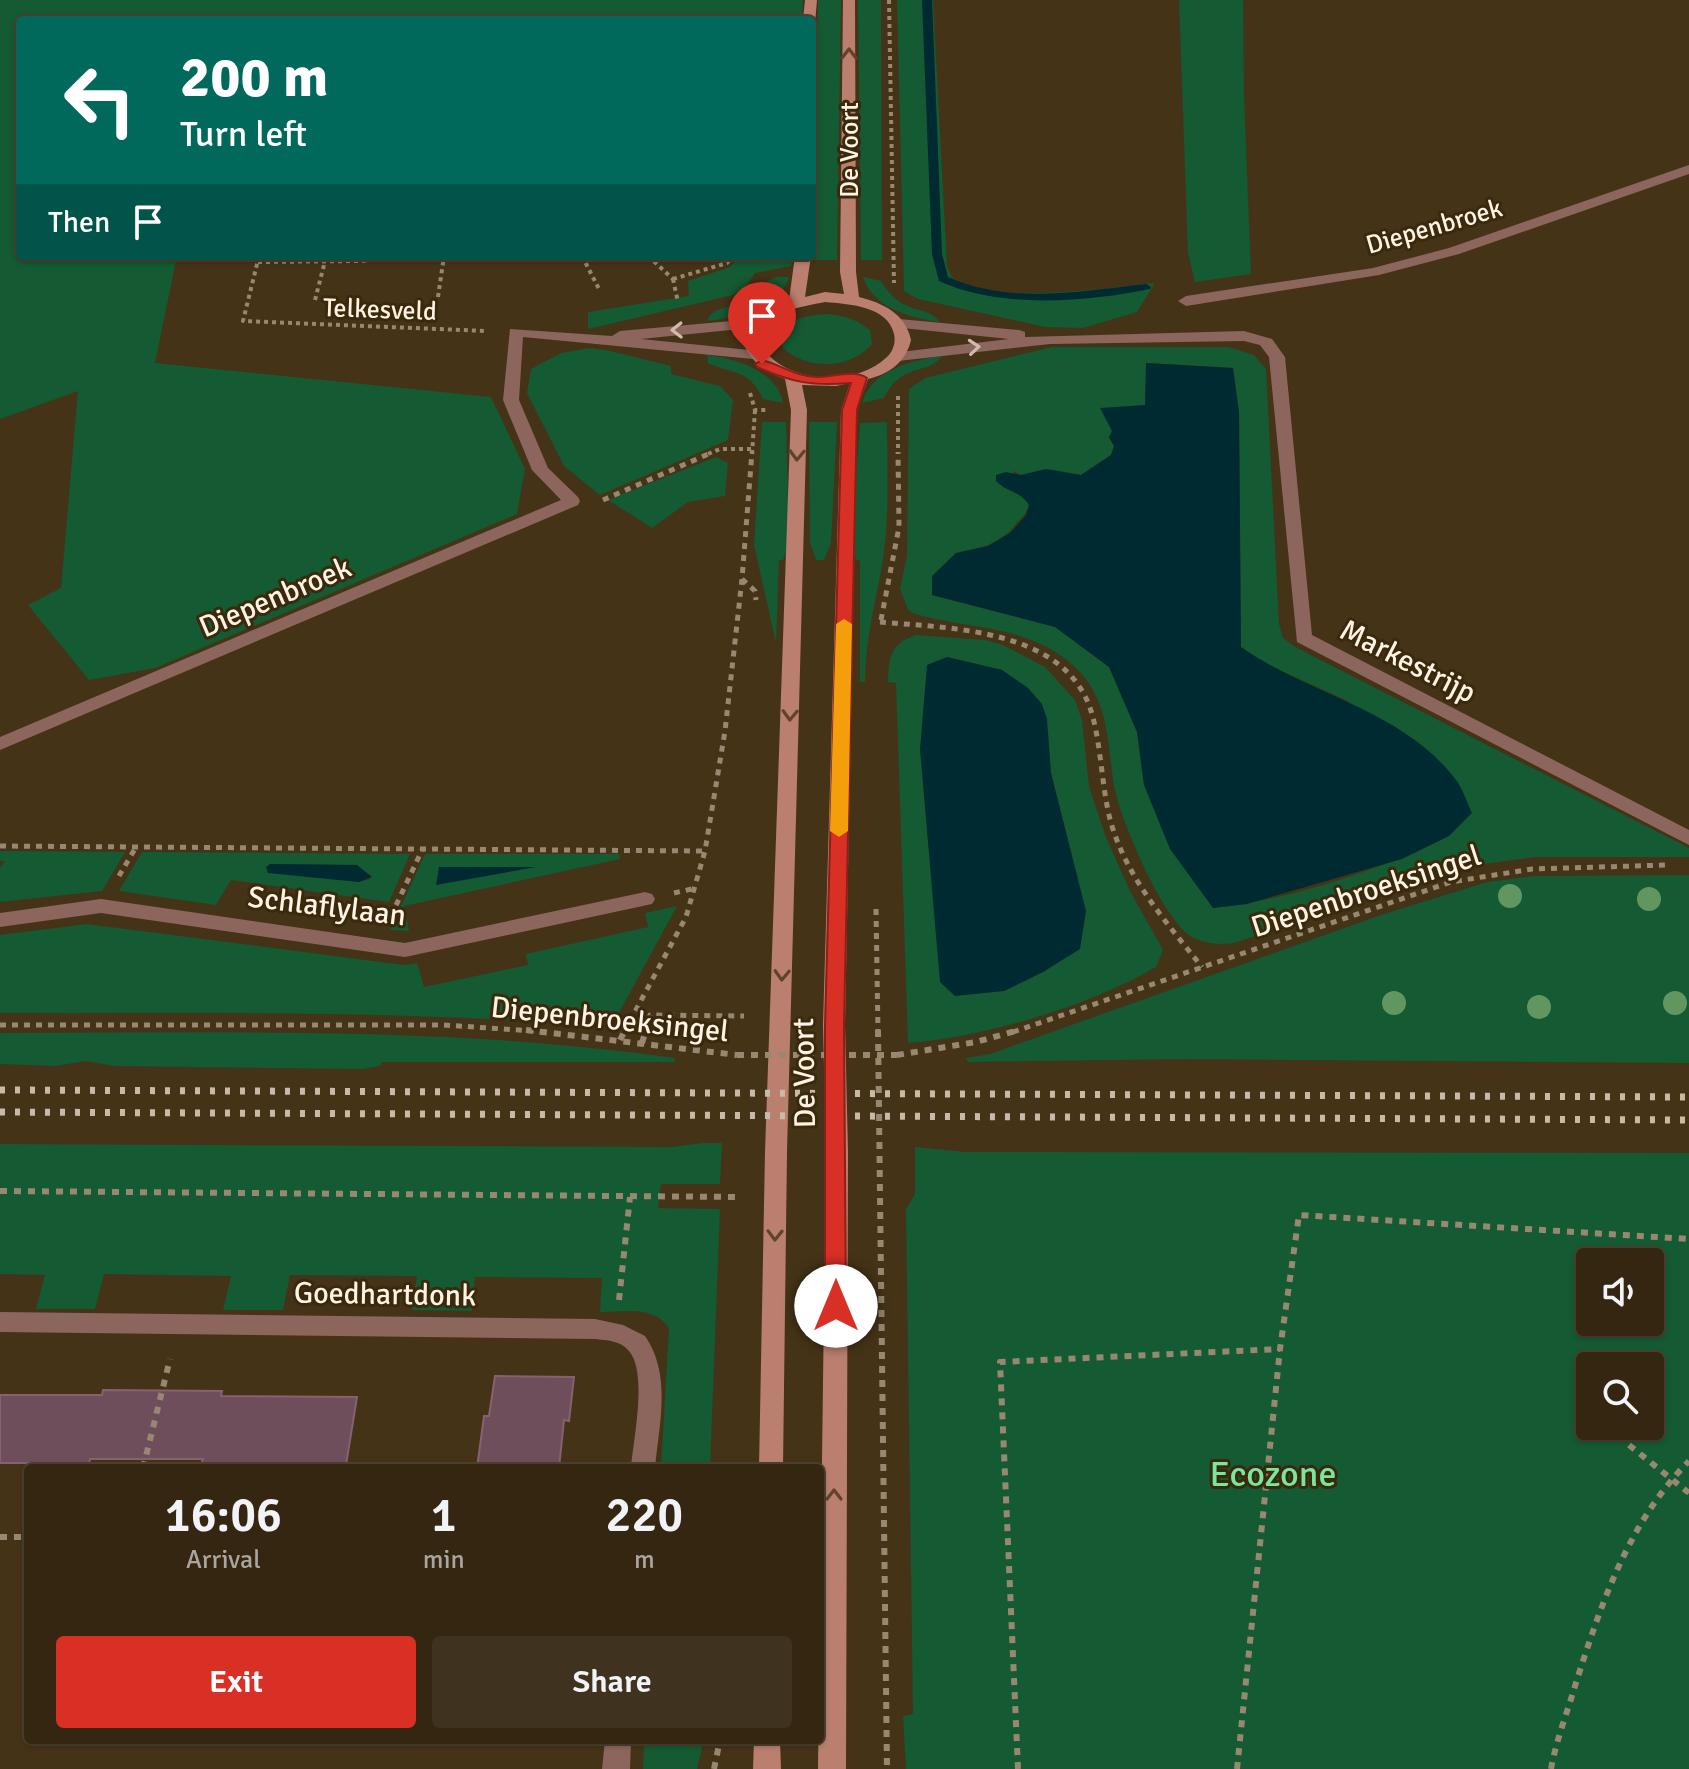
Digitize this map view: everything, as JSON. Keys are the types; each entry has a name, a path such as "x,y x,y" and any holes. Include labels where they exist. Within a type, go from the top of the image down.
{"street":[{"name":"De Voort","path":"849,0 848,272 852,300"},
{"name":"Diepenbroek","path":"1186,301 1361,274 1441,254 1689,169"},
{"path":"797,300 802,260"},
{"path":"899,324 904,335 903,346 898,356 882,369 860,378 827,382 793,378 762,364 753,354 748,339 754,324 764,314 797,300 825,297 872,305 899,324 1050,339"},
{"path":"600,339 657,330 754,324"},
{"path":"572,501 540,470 511,400 516,332 753,354"},
{"name":"Markestrijp","path":"1050,339 1244,336 1266,342 1277,357 1303,638 1689,838"},
{"path":"898,356 1050,339"},
{"name":"De Voort","path":"771,1464 777,1136 799,410 793,378"},
{"name":"De Voort","path":"832,1769 837,1152 834,1025 849,410 860,378"},
{"name":"Diepenbroek","path":"0,744 572,501"},
{"name":"Schlaflylaan","path":"0,920 101,906 405,950 645,899"},
{"name":"Goedhartdonk","path":"0,1322 595,1329 614,1332 636,1341 646,1354 650,1378 643,1464"},
{"path":"616,1769 618,1744"},
{"path":"767,1744 767,1769"}],"path":[{"name":"De Voort","path":"889,0 893,272"},
{"name":"Telkesveld","path":"258,260 243,321 516,332"},
{"name":"Telkesveld","path":"292,260 337,260"},
{"name":"Telkesveld","path":"438,297 443,260"},
{"path":"584,260 599,289"},
{"path":"652,260 673,279 681,312"},
{"path":"673,279 730,260"},
{"name":"Telkesveld","path":"315,300 325,261"},
{"path":"620,1040 686,917 705,851 725,731 742,579 755,410"},
{"path":"878,636 894,566 899,527 898,410"},
{"path":"572,501 588,507 720,449 751,449"},
{"path":"880,622 980,631 1015,641 1047,658 1072,678 1089,705 1110,821 1143,894 1202,967"},
{"path":"0,846 705,851"},
{"path":"377,945 423,848"},
{"name":"Diepenbroeksingel","path":"0,1025 444,1025 538,1031 737,1055 897,1055 990,1041 1451,882 1485,873 1520,867 1674,865"},
{"path":"876,899 887,1769"},
{"path":"642,1043 650,1015 752,1016"},
{"path":"0,1191 745,1197"},
{"path":"614,1332 630,1197"},
{"path":"1237,1769 1280,1349 1299,1215 1689,1239"},
{"path":"144,1464 178,1323"},
{"path":"1018,1769 1000,1362 1280,1349"},
{"path":"1629,1445 1689,1493"},
{"path":"1551,1769 1554,1752 1621,1554 1670,1477 1689,1461"},
{"path":"0,1537 24,1537"},
{"path":"714,1769 719,1744"}],"green space":[{"path":"0,0 803,0 802,16 16,16 16,260 176,260 155,363 491,397 525,469 517,514 155,668 89,680 28,605 61,588 78,391 0,419"},
{"path":"818,0 841,0 837,260 816,260"},
{"path":"858,0 881,0 882,260 861,260"},
{"path":"897,0 933,0 947,267 954,279 975,289 1024,293 1083,291 1155,283 1137,312 1083,328 1045,327 918,299 904,291"},
{"path":"1179,0 1243,0 1251,274 1195,282 1188,253"},
{"path":"736,260 792,260 791,266 755,273 746,286 733,295 588,329 588,312 689,296 688,281 730,267"},
{"path":"789,277 784,288 767,303 730,317 707,321 719,309 746,301 767,281"},
{"path":"863,277 881,281 897,300 934,316 940,322 894,310 875,297"},
{"path":"825,314 849,318 865,326 870,330 872,344 852,359 828,364 804,360 783,348 780,339 792,322"},
{"path":"1052,347 1228,347 1254,355 1266,369 1279,624 1283,638 1295,647 1689,848 1689,857 1535,857 1469,866 1234,943 1213,943 1192,937 1168,911 1144,868 1118,802 1101,708 1095,694 1075,667 1057,653 1019,636 908,610 900,588 907,556 909,389 925,378","holes":["1147,363 1233,368 1239,412 1241,647 1264,663 1348,701 1449,836 1393,861 1334,882 1274,898 1213,908 1144,785 1137,732 1109,667 1055,627 932,595 956,553 995,542 1025,514 1029,505 1022,494 1002,487 1014,471 1021,475 1046,469 1081,475 1111,455 1114,446 1109,438 1112,432 1109,420 1145,405"]},
{"path":"589,348 671,366 671,374 720,386 733,400 728,440 600,495 564,466 527,393 531,369 561,353"},
{"path":"707,355 730,359 753,368 773,382 783,403 763,399 752,382 740,374 708,363"},
{"path":"942,356 930,366 899,379 884,398 862,403 874,382 894,369 918,360"},
{"path":"762,422 786,422 789,543 783,560 779,560 776,643 754,545"},
{"path":"809,422 837,422 831,543 824,560 816,560 810,543"},
{"path":"887,422 885,547 869,638 865,682 860,682 860,561 856,560 851,543 860,423"},
{"path":"716,457 728,463 725,496 688,502 652,528 608,500"},
{"path":"916,635 985,640 1003,645 1045,667 1075,700 1082,720 1089,786 1105,835 1130,891 1163,950 1156,967 1100,994 1036,1017 970,1034 908,1043 896,683 888,682 893,652","holes":["947,657 1002,670 1046,719 1051,773 1066,833 1080,948 1043,972 1004,991 927,666"]},
{"path":"0,851 125,852 102,891 0,902 0,868 5,861 0,861"},
{"path":"142,852 410,854 389,902 231,880 216,905 119,891","holes":["270,864 357,865 370,879 359,882"]},
{"path":"425,854 619,854 620,859 404,906 409,931 390,930"},
{"path":"1689,875 1689,1063 1188,1059 968,1062 966,1058 990,1054 1381,915 1487,882 1534,876"},
{"path":"677,906 615,1020 602,1027 377,1015 0,1013 0,935 87,924 404,965 417,963 424,987 528,965 526,954 648,927 645,913"},
{"path":"254,1032 423,1036 591,1048 675,1058 675,1062 382,1062 380,1066 362,1069 115,1066 86,1061 55,1066 0,1064 0,1033"},
{"path":"722,1143 720,1184 661,1184 658,1208 720,1209 710,1464 661,1464 669,1328 647,1313 600,1312 602,1278 475,1277 472,1311 412,1310 417,1276 290,1275 283,1310 223,1310 231,1276 104,1274 95,1309 36,1309 45,1275 0,1274 0,1144 671,1147"},
{"name":"Ecozone","path":"915,1147 966,1152 1689,1153 1689,1769 906,1769 903,1716 913,1714 906,1209 915,1194"},
{"path":"644,1744 703,1744 697,1769 643,1769"}],"water":[{"path":"1146,363 1233,368 1239,412 1241,647 1268,664 1383,720 1435,756 1458,784 1472,813 1449,836 1402,859 1247,904 1213,908 1170,849 1144,785 1137,732 1109,667 1055,627 932,595 932,576 956,553 988,546 1010,533 1026,515 1029,505 996,481 996,475 1006,472 1021,475 1046,469 1081,475 1111,455 1114,446 1109,437 1112,431 1100,408 1145,405"},
{"path":"947,657 1002,670 1028,688 1042,704 1047,719 1051,773 1086,911 1080,949 1004,991 955,996 940,982 920,749 927,665"},
{"path":"270,864 357,865 372,877 359,882 268,873 266,867"},
{"path":"439,867 536,867 436,885"}],"building":[{"path":"495,1376 574,1377 569,1421 564,1420 559,1464 478,1464 484,1416 489,1416"},
{"path":"103,1390 222,1391 221,1396 357,1397 346,1464 201,1464 203,1459 0,1463 0,1395 102,1395"}],"waterway":[{"path":"927,0 937,254 943,279 987,294 1014,296 1070,295 1146,287"}],"railway":[{"path":"0,1090 1689,1097"},
{"path":"0,1112 1689,1120"}],"slow traffic":[{"path":"839,831 844,624"}],"route":[{"path":"762,364 793,378 815,382 860,378 849,410 834,1025 837,1081 836,1306"}]}
